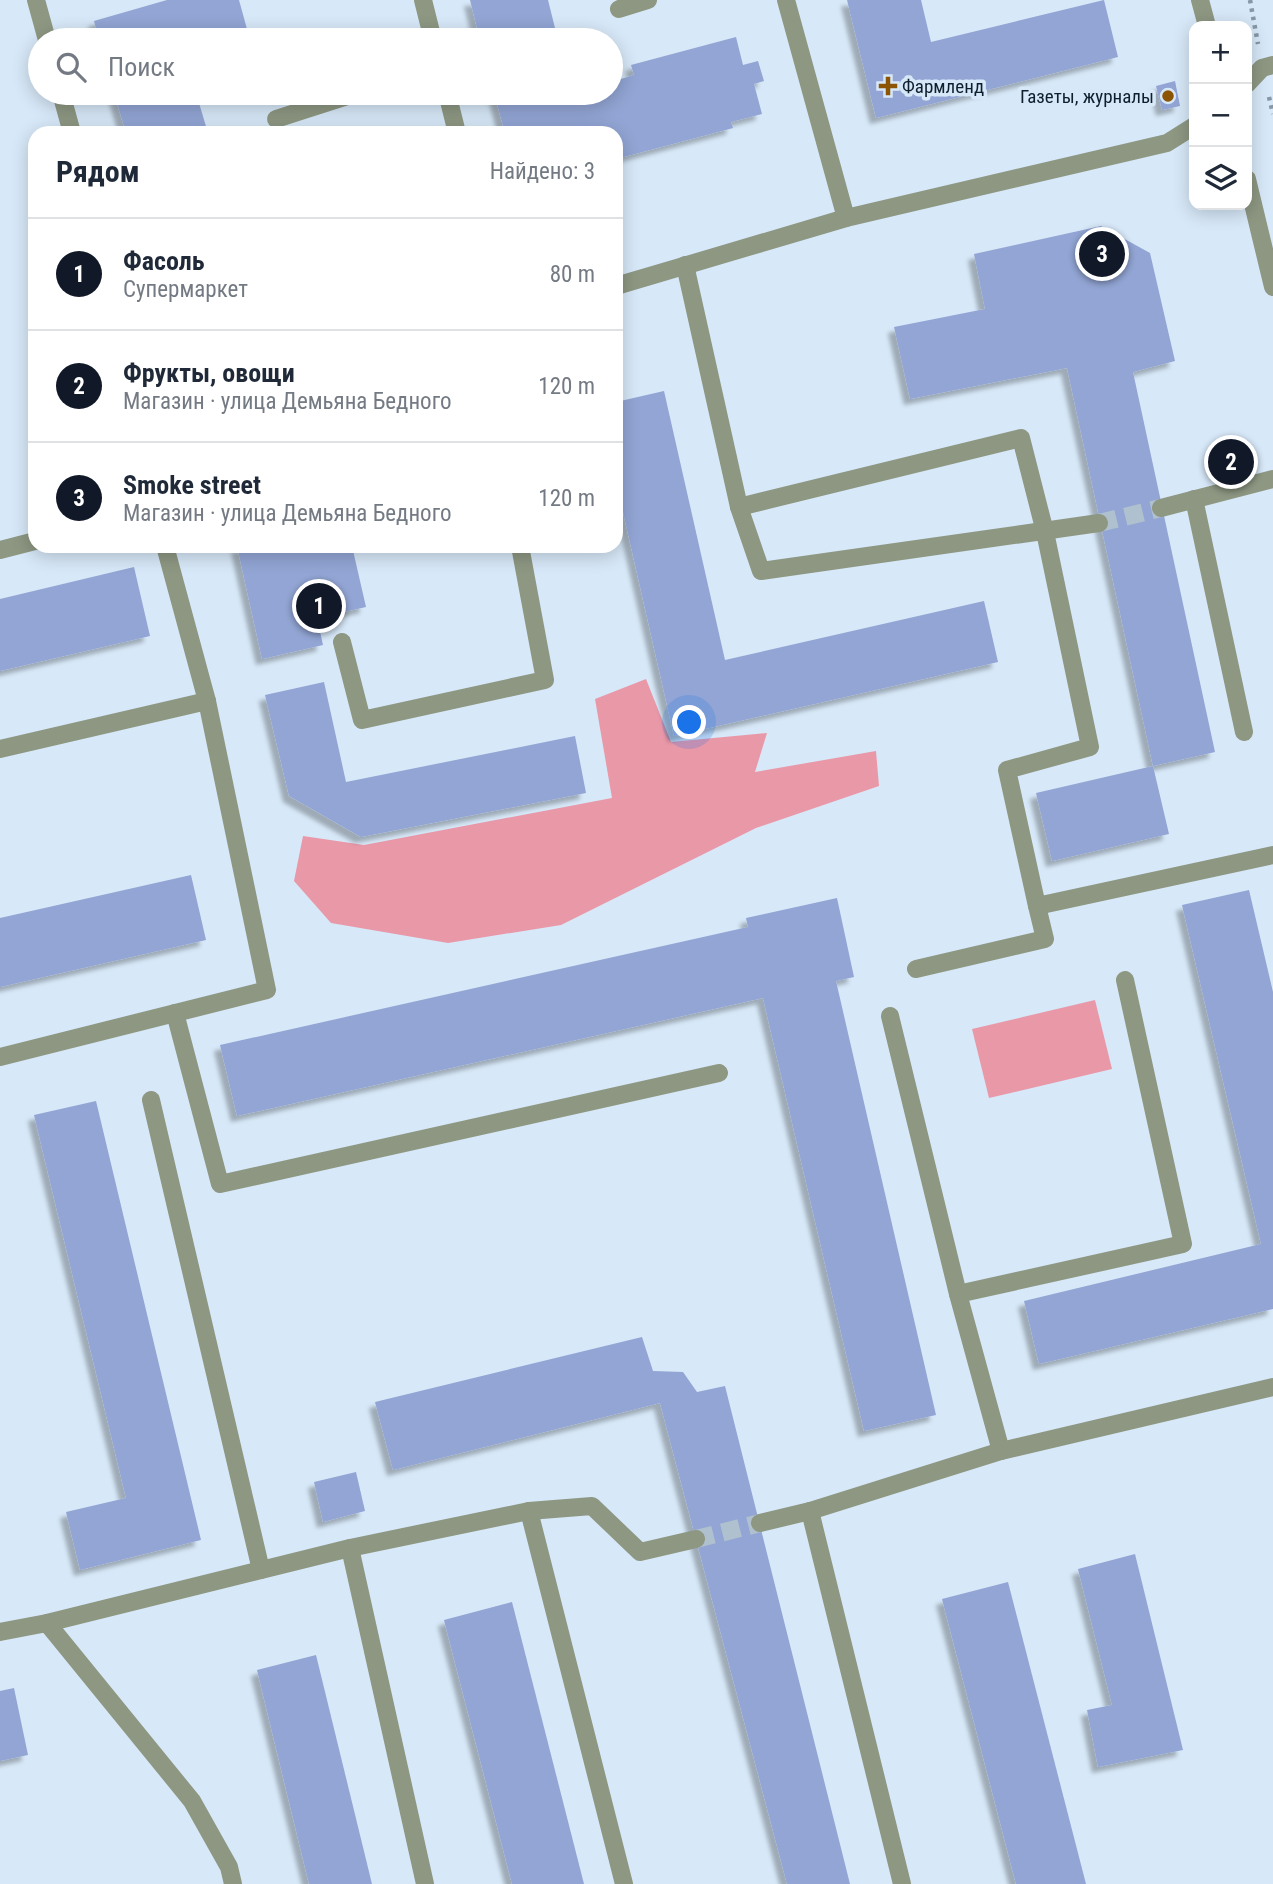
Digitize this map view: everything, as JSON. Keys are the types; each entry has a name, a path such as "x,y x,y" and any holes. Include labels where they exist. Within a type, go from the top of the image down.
{"street":[{"path":"36,0 44,28"},
{"path":"423,0 430,28"},
{"path":"619,9 648,0"},
{"path":"786,0 846,218"},
{"path":"1200,0 1206,21"},
{"path":"1248,84 1262,68 1273,65"},
{"path":"64,105 70,126"},
{"path":"276,119 320,105"},
{"path":"450,105 455,126"},
{"path":"623,284 846,218 1167,143 1189,129"},
{"path":"1252,194 1267,239 1273,287"},
{"path":"685,265 739,507 761,570 1099,523"},
{"path":"739,507 1021,438 1045,532 1090,747 1007,770 1045,939 916,969"},
{"path":"1161,508 1273,479"},
{"path":"1194,499 1244,732"},
{"path":"0,550 28,543"},
{"path":"0,1057 267,990 207,701 167,553"},
{"path":"342,642 362,720 545,680 521,553"},
{"path":"0,749 207,701"},
{"path":"1037,906 1273,855"},
{"path":"958,1294 1183,1244 1125,980"},
{"path":"175,1013 219,1184 719,1073"},
{"path":"890,1016 958,1294 1001,1451"},
{"path":"151,1100 261,1570"},
{"path":"760,1523 810,1511 1001,1451 1273,1387"},
{"path":"0,1632 47,1623 350,1548 529,1511 592,1506 640,1552 696,1539"},
{"path":"529,1511 624,1884"},
{"path":"810,1511 902,1884"},
{"path":"350,1548 425,1884"},
{"path":"47,1623 192,1801 229,1867 233,1884"}],"shaded area":[{"path":"646,679 671,742 767,733 755,772 876,751 879,786 756,828 561,925 448,943 331,923 294,881 303,836 364,845 612,798 595,699"},
{"path":"1095,1000 1112,1069 989,1098 972,1029"}],"building":[{"path":"167,0 239,0 247,28 96,28 94,21"},
{"path":"470,0 548,0 555,28 477,28"},
{"path":"847,0 921,0 931,42 1104,0 1118,57 876,118"},
{"path":"736,37 743,65 758,61 764,81 754,84 762,114 731,122 733,128 623,157 623,126 503,126 497,105 623,105 623,78 634,75 631,65"},
{"name":"Газеты, журналы","path":"1175,81 1180,106 1162,110 1156,86"},
{"path":"118,105 200,105 206,126 124,126"},
{"path":"1101,226 1150,253 1175,361 1133,372 1215,752 1153,766 1067,368 910,399 894,327 985,309 974,254"},
{"path":"664,391 725,660 984,601 998,662 674,736 623,512 623,400"},
{"path":"1236,445 1243,475 1226,480 1218,449"},
{"path":"239,553 354,553 366,607 317,618 323,645 262,659"},
{"path":"134,567 150,636 0,671 0,599"},
{"path":"324,682 346,782 575,736 586,793 361,837 289,796 265,695"},
{"path":"1153,766 1169,834 1052,861 1036,793"},
{"path":"191,875 206,940 0,987 0,918"},
{"path":"1249,890 1273,992 1273,1309 1039,1364 1024,1301 1261,1244 1182,905"},
{"path":"837,898 854,977 836,981 936,1415 864,1431 763,998 237,1116 220,1045 748,927 746,918"},
{"path":"96,1101 201,1540 80,1570 66,1512 126,1498 34,1115"},
{"path":"642,1337 653,1371 683,1372 697,1392 725,1386 850,1884 787,1884 660,1403 393,1470 375,1402"},
{"path":"356,1472 365,1511 323,1522 314,1482"},
{"path":"1135,1554 1183,1750 1098,1767 1087,1710 1112,1705 1078,1569"},
{"path":"1008,1582 1086,1884 1016,1884 942,1599"},
{"path":"512,1602 584,1884 512,1884 444,1620"},
{"path":"316,1655 372,1884 309,1884 257,1670"},
{"path":"14,1688 28,1755 0,1761 0,1691"}],"tunnel":[{"path":"1099,523 1161,508"},
{"path":"696,1539 760,1523"}],"place":[{"name":"Фармленд","path":"888,86"},
{"name":"Газеты, журналы","path":"1168,96"},
{"name":"Smoke street","path":"1102,254"},
{"name":"Фрукты, овощи","path":"1231,462"},
{"name":"Фасоль","path":"319,606"}]}
